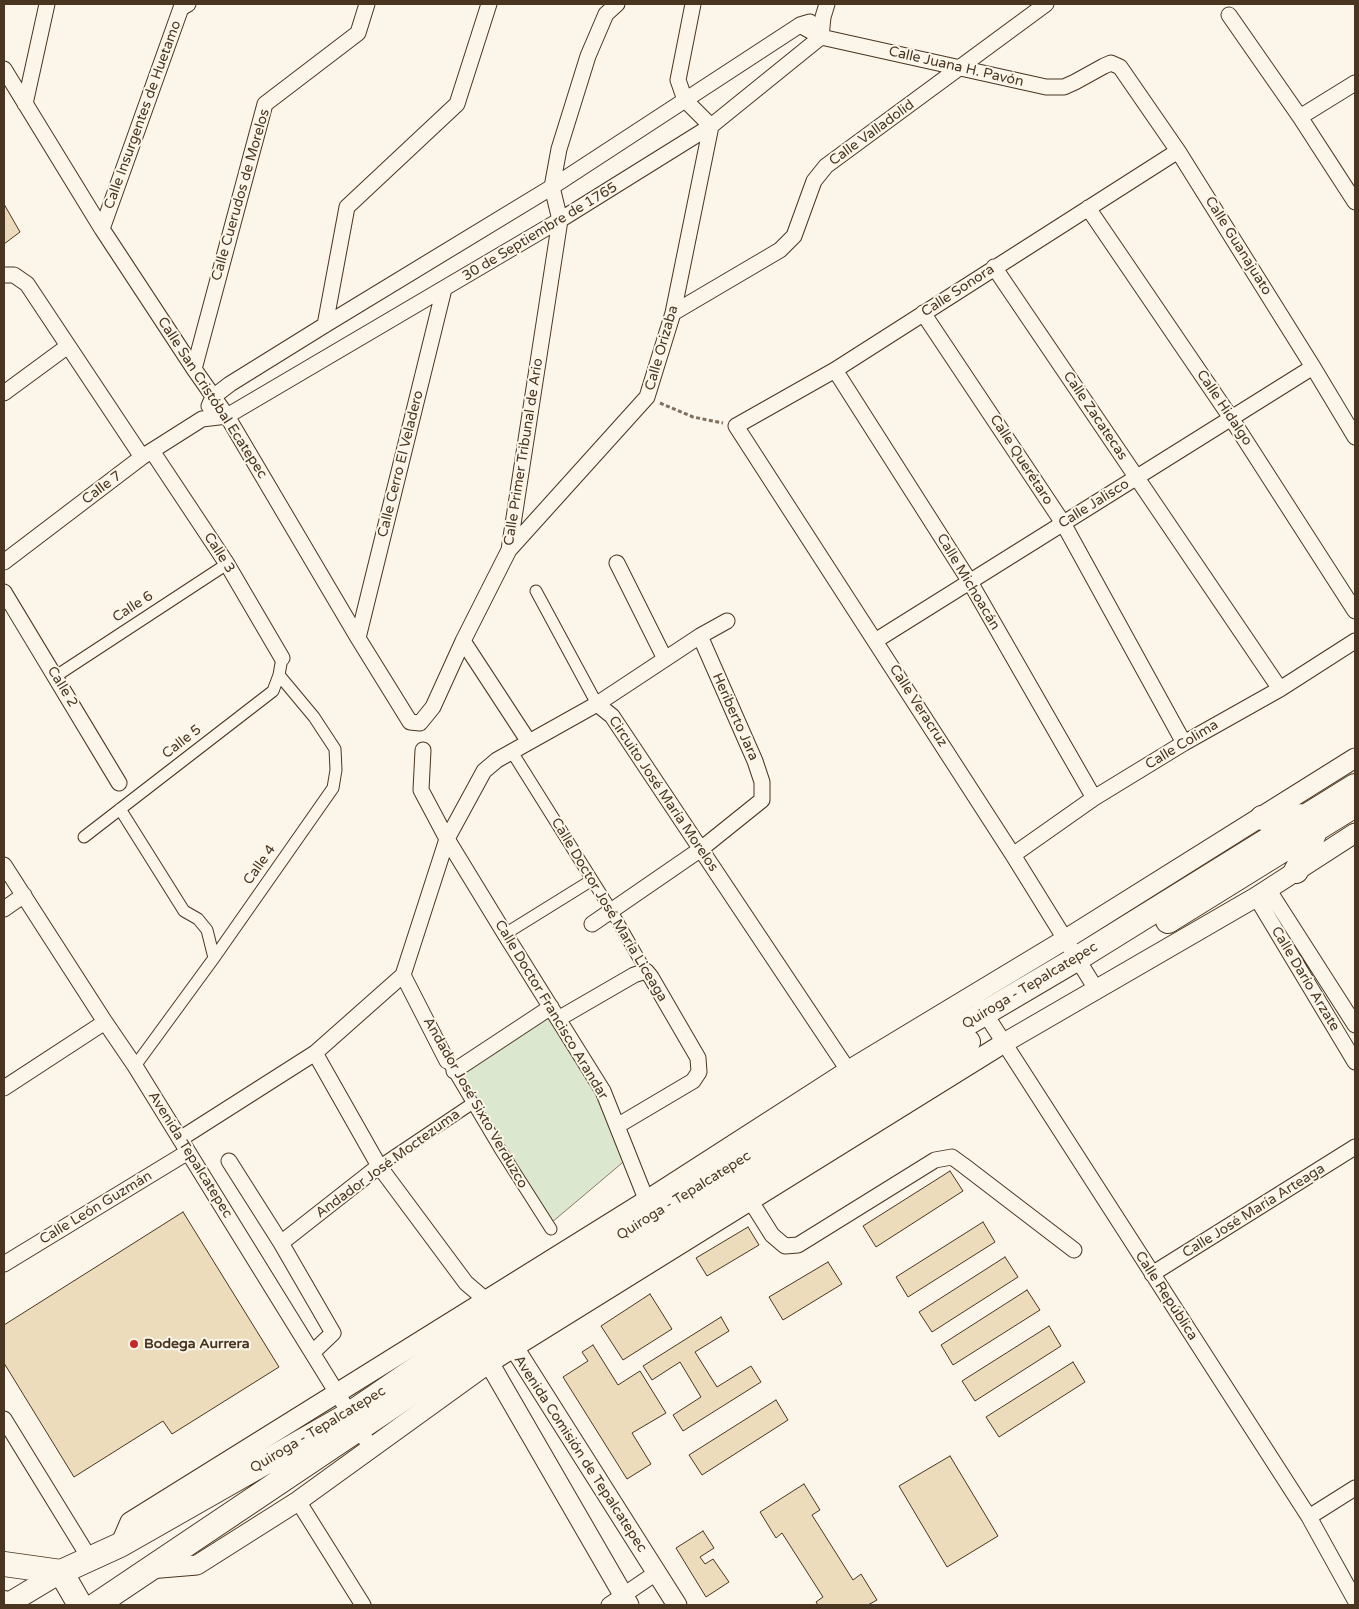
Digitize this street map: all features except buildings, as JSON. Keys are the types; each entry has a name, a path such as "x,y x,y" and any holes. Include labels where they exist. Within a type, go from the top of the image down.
{"main road":[{"name":"Quiroga - Tepalcatepec","path":"101,1604 148,1570 360,1430 478,1338 735,1176 1310,823 1355,786"},
{"name":"Quiroga - Tepalcatepec","path":"1310,823 1355,805"},
{"path":"1262,818 1310,823 1307,851 1296,871"},
{"name":"Quiroga - Tepalcatepec","path":"500,1324 650,1208 735,1176 854,1079 989,1020"},
{"name":"Quiroga - Tepalcatepec","path":"61,1572 360,1430"},
{"path":"4,1564 61,1572"},
{"path":"5,1605 61,1572"},
{"path":"61,1572 80,1605"}],"street":[{"path":"24,104 47,4"},
{"name":"Calle Insurgentes de Huetamo","path":"102,229 181,8 188,4"},
{"name":"Calle Cuerudos de Morelos","path":"194,369 265,104 358,34 367,4"},
{"path":"325,325 347,207 456,104 490,4"},
{"path":"560,220 552,187 559,149 588,56 606,14 618,4"},
{"path":"693,4 678,80 685,100 711,126"},
{"name":"Calle Valladolid","path":"673,313 780,250 794,236 814,181 826,166 1046,4"},
{"path":"202,419 213,397 230,384 552,187 825,10"},
{"path":"821,37 825,10"},
{"path":"1229,14 1300,117 1355,202"},
{"name":"Calle Juana H. Pavón","path":"800,25 821,37 1046,87 1064,87 1112,63"},
{"name":"30 de Septiembre de 1765","path":"227,416 560,220 711,126 821,37"},
{"name":"Calle Guanajuato","path":"1112,63 1120,67 1178,152 1355,437"},
{"name":"Calle San Cristóbal Ecatepec","path":"4,69 102,229 227,416 358,638 410,722 420,724"},
{"path":"1300,117 1355,83"},
{"name":"Calle Orizaba","path":"509,550 647,397 673,313 711,126"},
{"name":"Calle Sonora","path":"736,426 835,370 1178,152"},
{"name":"Calle Hidalgo","path":"1088,208 1231,418 1355,611"},
{"name":"Calle Primer Tribunal de Ario","path":"420,724 433,707 463,641 509,550 560,220"},
{"name":"Calle Zacatecas","path":"994,268 1280,689"},
{"name":"Calle 3","path":"4,275 14,275 26,284 68,346 227,564 282,658"},
{"name":"Calle Cerro El Veladero","path":"358,638 444,289"},
{"name":"Calle Querétaro","path":"924,313 1063,523 1184,743"},
{"path":"4,393 68,346"},
{"name":"Calle Jalisco","path":"875,641 1313,367"},
{"name":"Calle Michoacán","path":"835,370 970,582 1094,798"},
{"name":"Calle 7","path":"4,562 147,454 202,419 227,416"},
{"name":"Calle Veracruz","path":"736,426 1013,855 1081,964"},
{"path":"617,563 665,659"},
{"name":"Calle 6","path":"56,676 227,564"},
{"path":"536,591 597,704 700,636 727,621"},
{"name":"Calle 2","path":"4,592 56,676 118,783"},
{"name":"Heriberto Jara","path":"700,636 755,761 762,782 762,800 701,849"},
{"path":"463,641 530,742"},
{"name":"Calle Colima","path":"1013,855 1094,798 1184,743 1280,689 1355,641"},
{"name":"Calle 5","path":"84,837 273,691 279,675 282,658"},
{"name":"Calle 4","path":"135,1066 214,958 332,788 336,770 334,749 314,717 279,675"},
{"name":"Circuito José María Morelos","path":"403,975 448,839 484,771 497,760 597,704 612,716 854,1079"},
{"name":"Calle Doctor Francisco Arandar","path":"424,750 421,790 505,934 603,1091 650,1208"},
{"name":"Calle Doctor José María Liceaga","path":"512,752 611,910 698,1058 699,1072 693,1081 617,1126"},
{"path":"989,1020 1081,964 1262,818 1355,758"},
{"path":"120,809 184,911 198,919 207,930 214,958"},
{"path":"1081,964 1262,893 1355,833"},
{"path":"592,924 701,849"},
{"name":"Avenida Tepalcatepec","path":"4,865 135,1066 360,1430"},
{"path":"505,934 592,880"},
{"name":"Calle Darío Arzate","path":"1262,893 1355,1026"},
{"name":"Calle Darío Arzate","path":"1262,893 1355,1062"},
{"path":"4,909 24,896"},
{"path":"451,1066 554,1013 646,971"},
{"path":"184,1146 314,1053 403,975"},
{"name":"Andador José Sixto Verduzco","path":"403,975 472,1104 551,1229"},
{"name":"Calle República","path":"989,1020 1309,1517 1355,1600"},
{"path":"4,1088 105,1022"},
{"path":"148,1570 196,1565 298,1501 360,1430 478,1338 500,1324 466,1283 380,1166 314,1053"},
{"name":"Andador José Moctezuma","path":"281,1243 380,1166 472,1104"},
{"name":"Calle León Guzmán","path":"4,1264 184,1146"},
{"name":"Calle José María Arteaga","path":"1152,1274 1355,1147"},
{"path":"735,1176 772,1235 785,1246 798,1245 935,1160 952,1157 1074,1250"},
{"path":"229,1161 281,1243 333,1333 313,1352"},
{"path":"466,1283 478,1338"},
{"name":"Avenida Comisión de Tepalcatepec","path":"500,1324 677,1605"},
{"path":"120,1545 130,1522 338,1392 478,1338"},
{"name":"Avenida Comisión de Tepalcatepec","path":"478,1338 621,1602"},
{"path":"4,1419 90,1559"},
{"path":"1309,1517 1355,1488"},
{"path":"298,1501 363,1605"},
{"path":"621,1602 656,1573"}],"path":[{"path":"647,397 694,417 736,426"}],"green space":[{"path":"551,1009 602,1092 628,1158 551,1223 456,1072"}],"place":[{"name":"Bodega Aurrera","path":"134,1344"}]}
